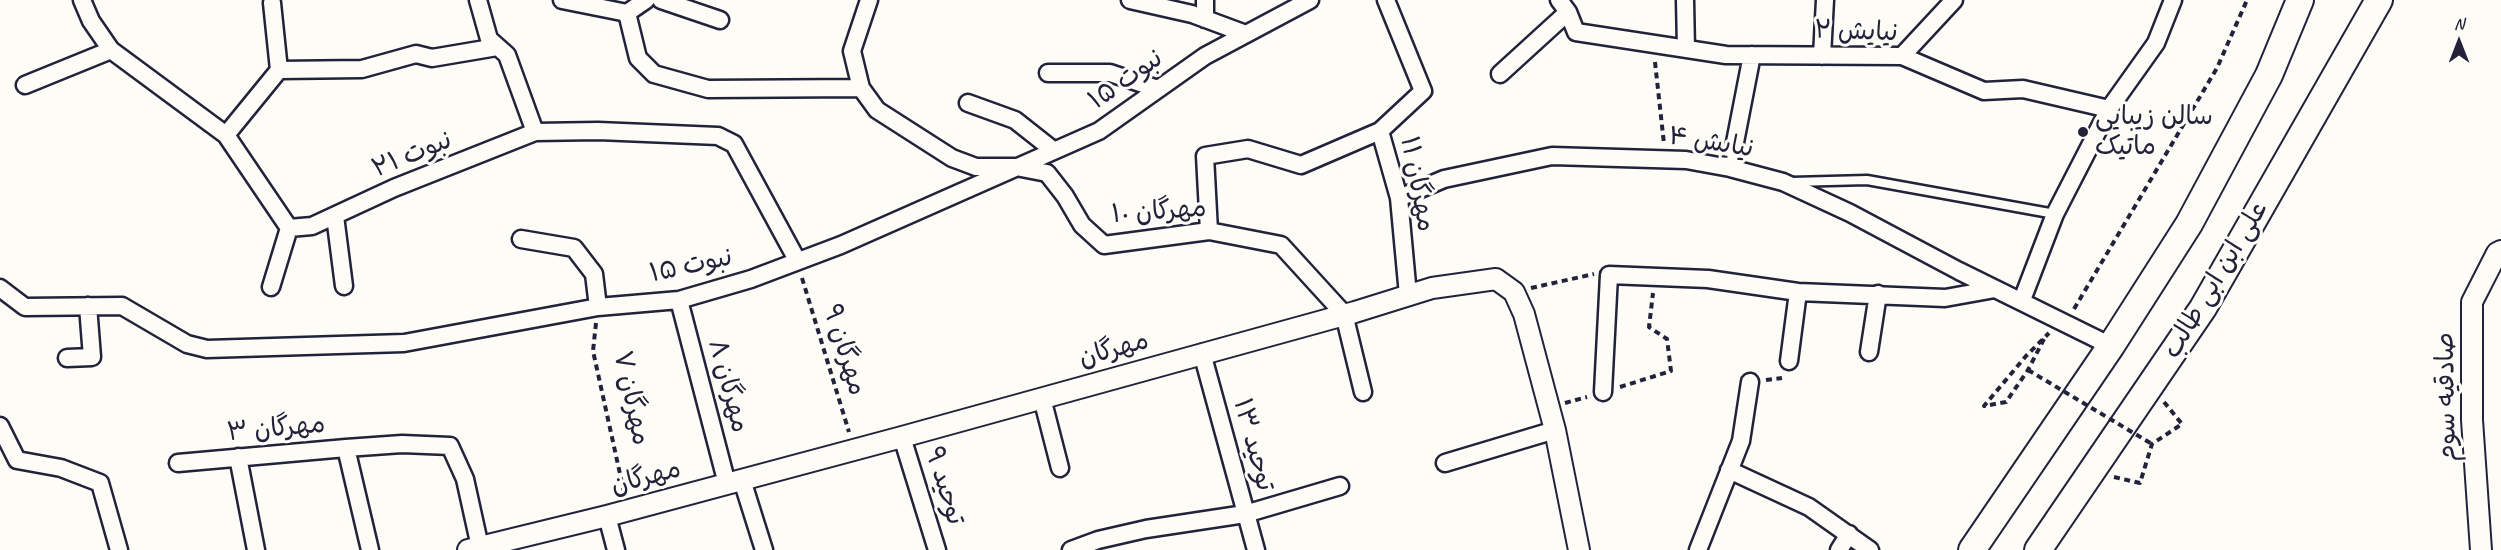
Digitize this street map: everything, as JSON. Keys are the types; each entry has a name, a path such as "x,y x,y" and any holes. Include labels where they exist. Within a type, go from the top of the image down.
{"main road":[{"name":"علی ابن ابی طالب","path":"1972,550 2111,346 2189,224 2269,75 2300,0"},
{"name":"علی ابن ابی طالب","path":"2038,550 2204,308 2379,0"}],"street":[{"path":"82,0 91,21 111,50 226,135 289,228 271,287"},
{"path":"478,0 489,39 507,55 535,132"},
{"path":"562,0 627,13 646,0"},
{"path":"661,0 720,20"},
{"path":"869,0 852,51 861,88 877,110 952,158 976,166 1016,166"},
{"path":"1130,0 1205,19 1246,34"},
{"path":"1205,0 1205,19"},
{"name":"نبوت ۱۵","path":"0,288 25,307 122,306 187,344 207,349 404,344 598,307 679,300 751,279 841,245 1099,131 1205,56 1310,0"},
{"name":"مهرگان ۱۱","path":"1386,0 1423,91 1380,131 1399,198 1408,295"},
{"path":"1685,0 1686,49"},
{"path":"1822,56 1825,0"},
{"path":"1902,56 1954,0"},
{"path":"2022,300 2055,214 2109,109 2156,43 2174,0"},
{"path":"226,135 279,70 272,3"},
{"path":"1500,74 1563,6"},
{"name":"نیایش ۲","path":"1563,6 1576,32 1726,55 1902,56 1984,91 2023,89 2109,109"},
{"path":"627,13 638,58 654,74 708,89 861,88"},
{"path":"279,70 362,69 416,54 432,58 497,47"},
{"path":"25,85 111,50"},
{"path":"1730,168 1752,55"},
{"path":"1048,73 1110,73 1158,89"},
{"path":"968,103 1015,120 1053,150"},
{"name":"نبوت ۲۱","path":"289,228 312,226 394,188 535,132 598,131 728,138 734,144 797,260"},
{"path":"1209,231 1205,156 1248,149 1301,165 1380,131"},
{"name":"نیایش ۴","path":"1399,198 1444,179 1552,156 1666,160 1730,168 1783,183 1850,213 1995,289 2063,320 2111,346"},
{"name":"مهرگان ۱۰","path":"1016,166 1047,173 1065,196 1082,225 1104,245 1209,231 1281,245 1344,314"},
{"path":"335,216 344,286"},
{"path":"521,239 574,248 594,274 598,307"},
{"name":"صادقیه سوم","path":"2481,550 2472,420 2472,302 2497,253 2501,251"},
{"path":"1603,392 1609,275 1708,279 1798,292 1945,298 1995,289"},
{"name":"مهرگان","path":"474,549 527,543 608,516 902,437 1432,288 1496,279 1514,292"},
{"path":"1514,292 1524,314 1555,430 1579,550"},
{"path":"1789,361 1798,292"},
{"path":"1869,352 1878,294"},
{"name":"مهرگان ۸","path":"679,300 734,482 764,550"},
{"path":"68,358 92,357 88,306"},
{"path":"1344,314 1363,392"},
{"name":"توحید ۱۳","path":"1202,353 1256,550"},
{"path":"1698,550 1741,441 1750,382"},
{"path":"1042,398 1060,468"},
{"path":"0,426 17,460 61,468 100,483 119,550"},
{"path":"1445,463 1555,430"},
{"name":"توحید ۹","path":"902,437 937,550"},
{"path":"346,448 402,444 450,446 465,479 474,549"},
{"name":"مهرگان ۳","path":"178,463 346,448 370,550"},
{"path":"238,457 256,550"},
{"path":"1729,470 1809,507 1870,550"},
{"path":"1071,550 1098,540 1146,529 1245,514 1341,486"},
{"path":"608,516 616,550"},
{"path":"1839,550 1849,534"}],"lane":[{"path":"1783,183 1867,180 2055,214"}],"path":[{"path":"2044,339 2028,370 2006,402 1984,406 2044,339 2078,306 2217,68 2247,0"},
{"path":"1652,43 1666,160"},
{"name":"مهرگان ۹","path":"797,260 854,450"},
{"path":"1514,292 1594,273 1609,275"},
{"path":"1549,408 1671,371 1667,339 1649,327 1655,277"},
{"name":"مهرگان ۷","path":"598,307 593,351 628,511"},
{"path":"1750,382 1786,377 1789,361"},
{"path":"2028,370 2152,444"},
{"path":"2140,483 2152,444 2182,424"}],"place":[{"name":"سالن زیبایی ماتیک","path":"2083,132"}]}
